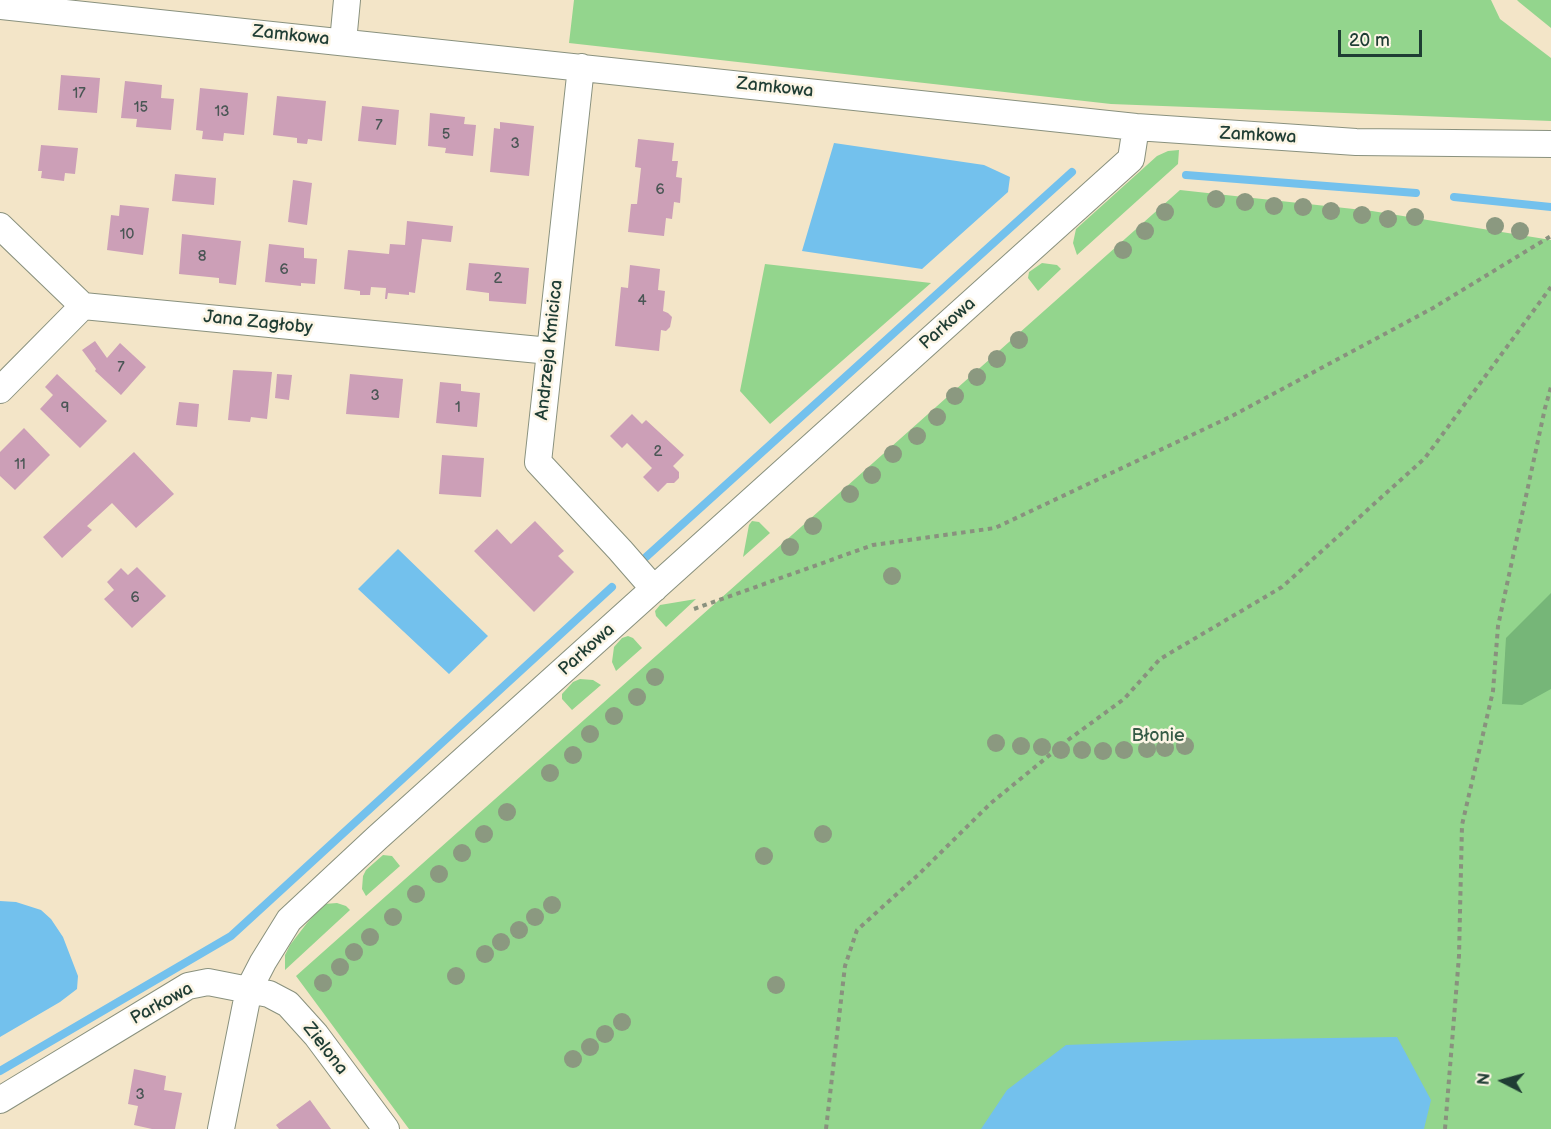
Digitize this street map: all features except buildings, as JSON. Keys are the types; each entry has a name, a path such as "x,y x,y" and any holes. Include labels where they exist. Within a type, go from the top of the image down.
{"street":[{"path":"343,42 348,0"},
{"name":"Zamkowa","path":"0,6 1136,127 1356,142 1551,144"},
{"name":"Andrzeja Kmicica","path":"581,67 538,462 621,550 654,589"},
{"name":"Parkowa","path":"0,1100 188,986 208,982 249,989 290,920 377,838 1131,159 1136,127"},
{"path":"0,226 83,306 0,390"},
{"name":"Jana Zagłoby","path":"83,306 550,351"},
{"path":"221,1129 249,989"},
{"name":"Zielona","path":"249,989 269,994 288,1004 316,1035 386,1129"}],"path":[{"path":"694,609 873,545 995,528 1232,416 1433,308 1551,236"},
{"path":"826,1129 845,966 857,930 918,875 991,803 1068,740 1124,699 1160,659 1282,587 1425,458 1551,287"},
{"path":"1445,1129 1459,956 1462,825 1493,691 1498,626 1551,387"}],"green space":[{"path":"574,0 1491,0 1500,19 1551,58 1551,121 1111,104 569,43"},
{"path":"1517,0 1551,0 1551,28 1519,2"},
{"path":"1179,150 1178,164 1077,255 1073,243 1076,229 1157,156 1168,151"},
{"name":"Błonie","path":"1180,190 1372,211 1551,240 1551,1129 409,1129 296,976"},
{"path":"1042,263 1057,265 1061,269 1038,291 1028,278 1029,272"},
{"path":"765,264 931,283 770,424 740,391"},
{"path":"752,521 759,522 770,533 743,557 749,525"},
{"path":"1551,593 1551,689 1522,705 1502,704 1506,638"},
{"path":"696,599 666,627 656,616 655,611 660,605"},
{"path":"628,636 642,648 616,671 612,662 614,647 622,638"},
{"path":"580,679 593,680 601,685 572,710 562,699 562,694 573,682"},
{"path":"383,855 392,856 400,866 366,896 362,889 363,876 366,870"},
{"path":"337,903 350,910 285,970 285,955 307,923 324,904"}],"water":[{"path":"834,143 984,165 1010,177 1008,192 922,269 802,251"},
{"path":"398,549 488,636 449,674 358,589"},
{"path":"0,901 16,902 41,910 51,919 63,937 78,976 77,989 60,1002 0,1037"},
{"path":"1397,1037 1431,1100 1424,1129 981,1129 1007,1090 1066,1045 1196,1040"}],"waterway":[{"path":"646,557 1072,172"},
{"path":"1186,175 1416,193"},
{"path":"1454,197 1551,207"},
{"path":"0,1071 231,936 612,587"}]}
